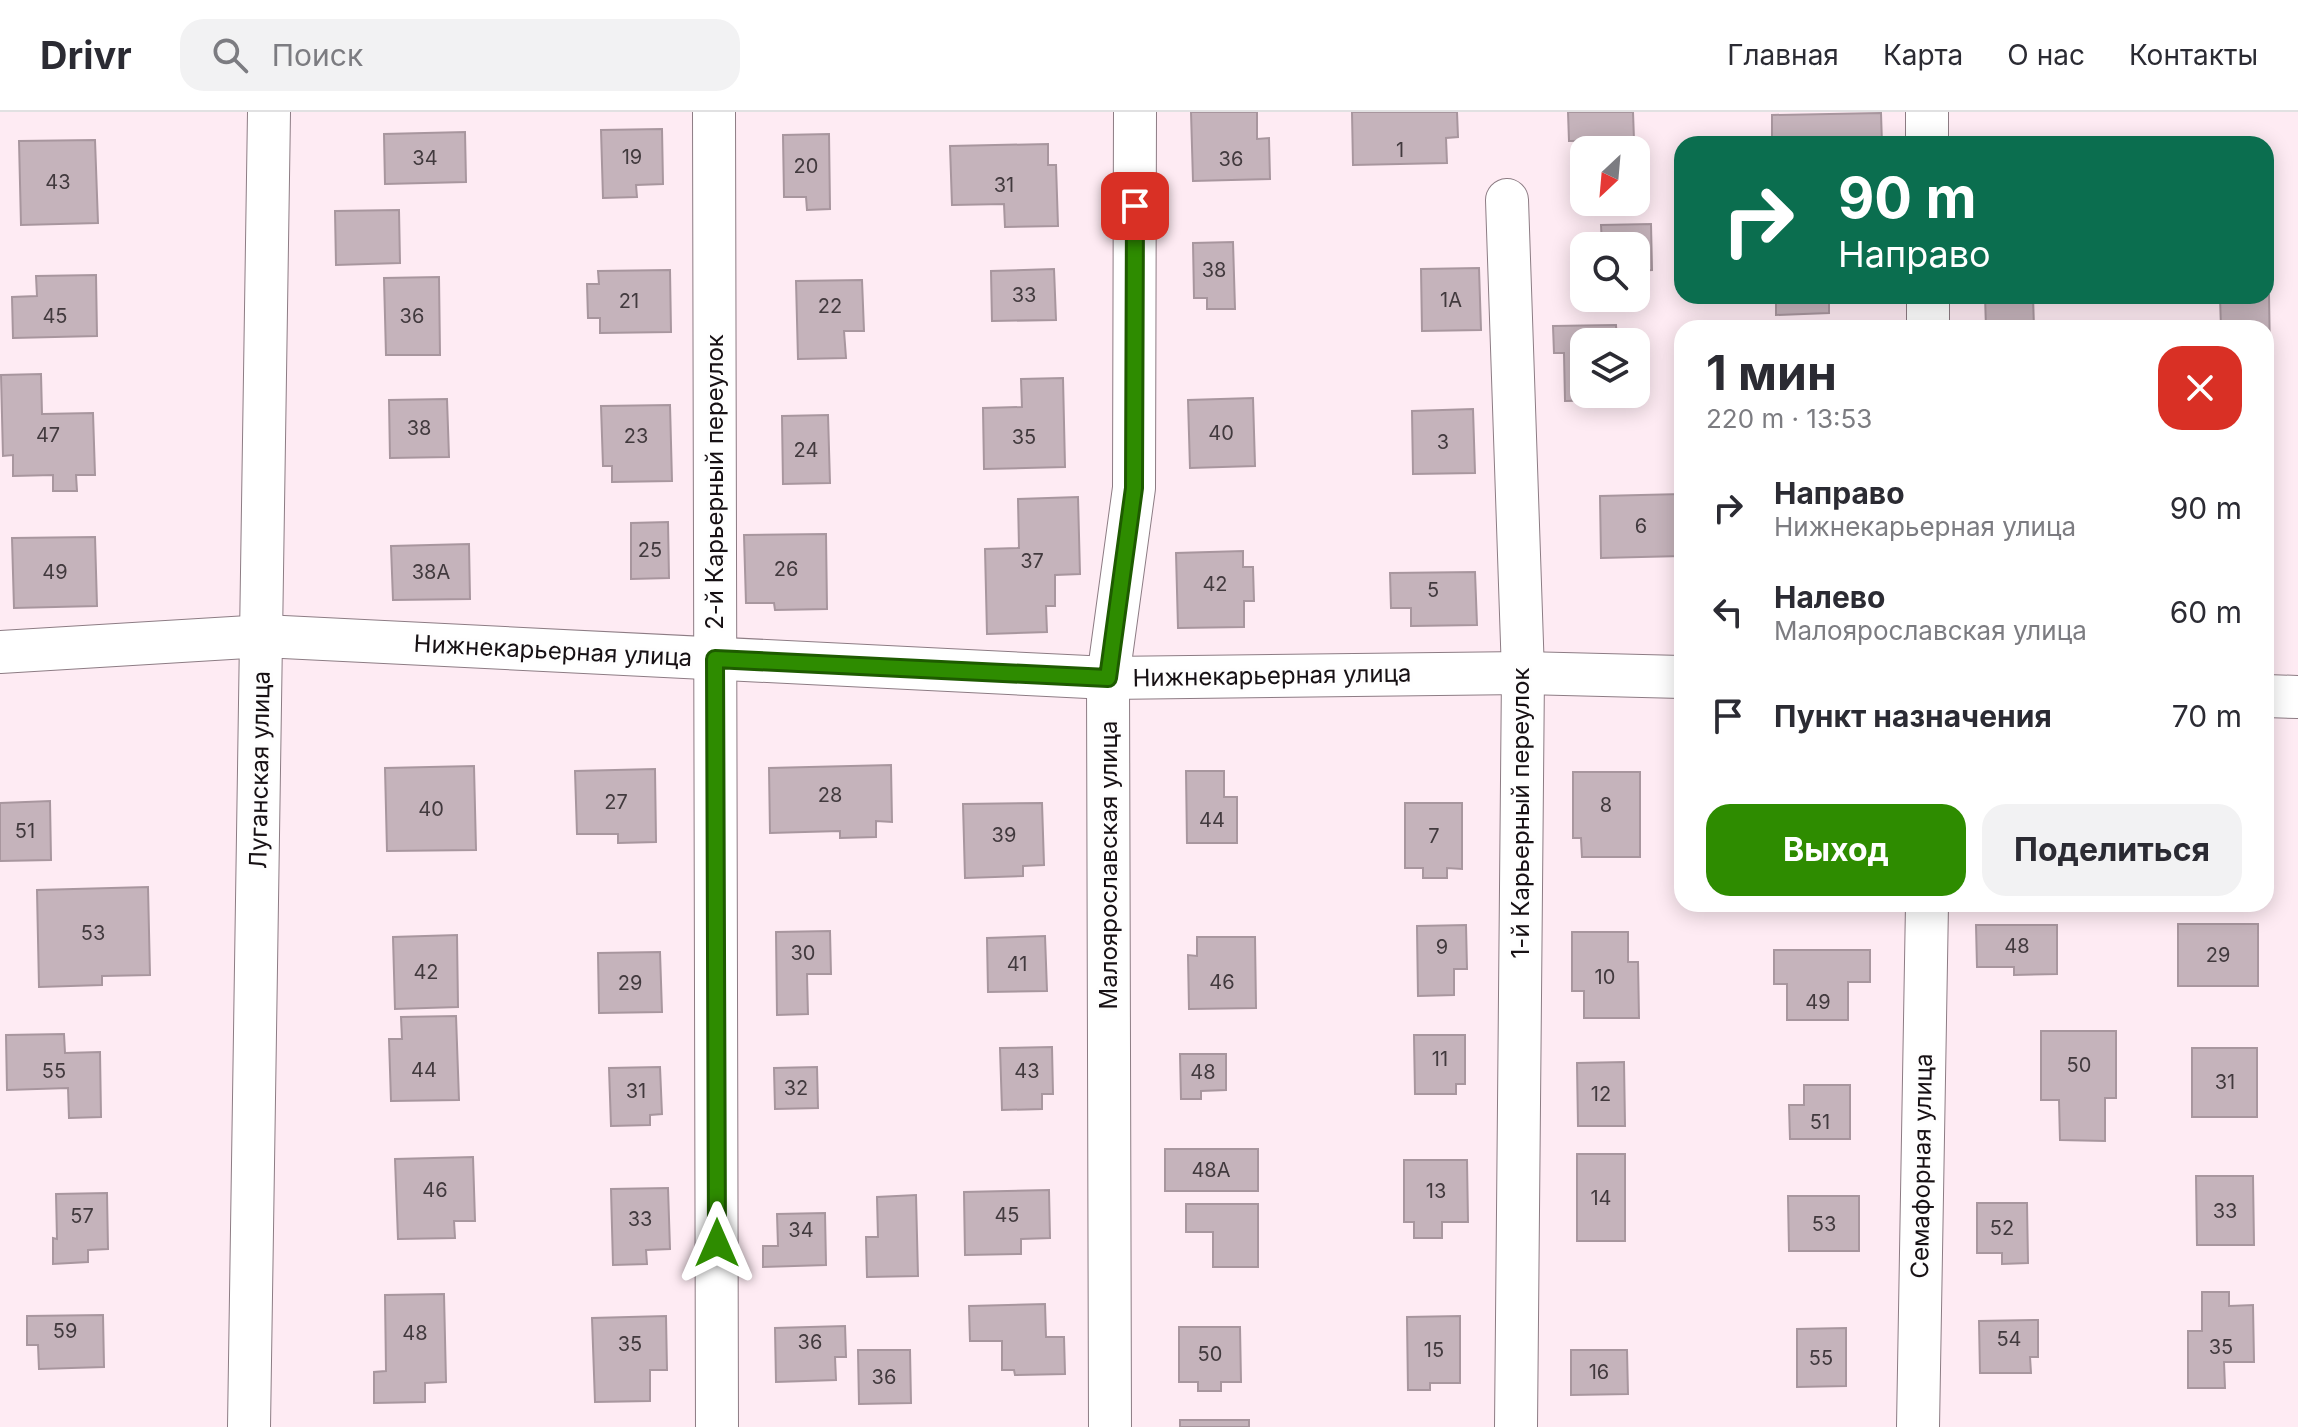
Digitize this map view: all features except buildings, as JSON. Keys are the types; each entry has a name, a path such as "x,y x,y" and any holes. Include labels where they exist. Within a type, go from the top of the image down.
{"street":[{"name":"Луганская улица","path":"249,1427 269,112"},
{"name":"2-й Карьерный переулок","path":"714,112 717,1427"},
{"name":"Малоярославская улица","path":"1110,1427 1108,678 1134,488 1135,112"},
{"path":"1927,112 1927,136"},
{"name":"1-й Карьерный переулок","path":"1507,200 1523,673 1516,1427"},
{"name":"Нижнекарьерная улица","path":"0,652 263,636 1108,678 1523,673 1674,677"},
{"path":"2274,696 2298,697"},
{"name":"Семафорная улица","path":"1918,1427 1927,912"}],"route":[{"path":"717,1243 715,659 1108,678 1134,488 1135,206"}]}
